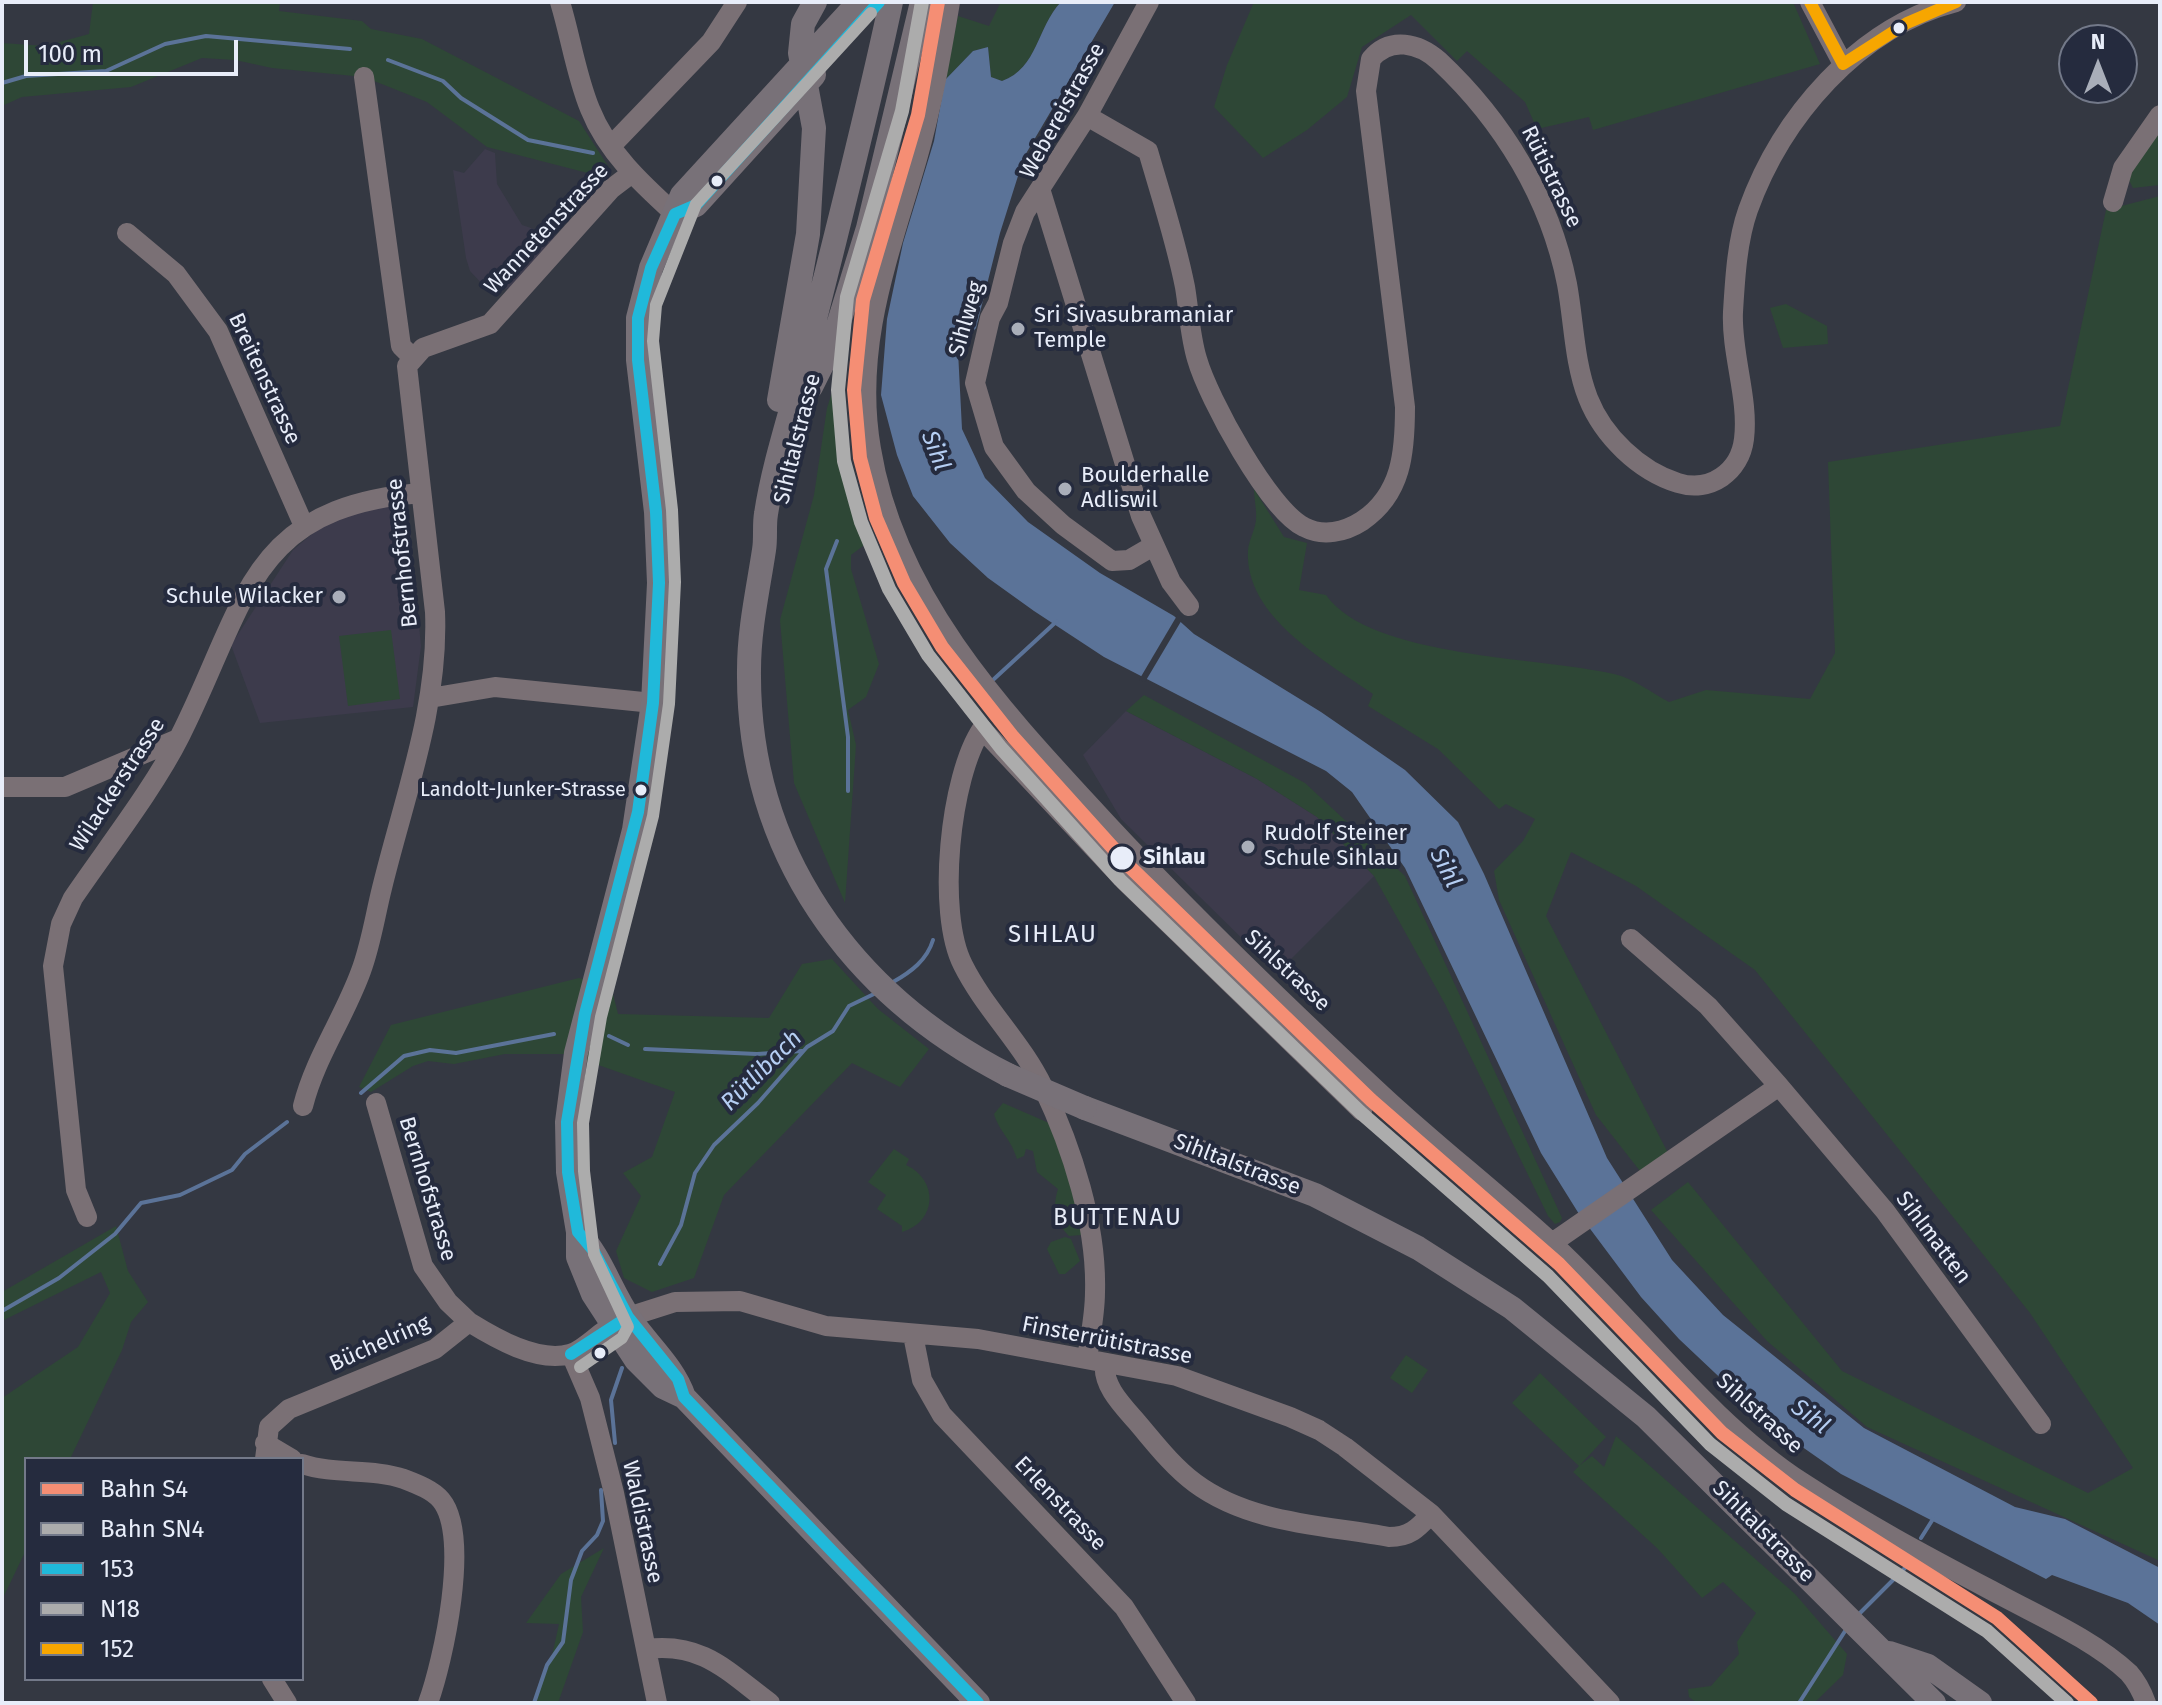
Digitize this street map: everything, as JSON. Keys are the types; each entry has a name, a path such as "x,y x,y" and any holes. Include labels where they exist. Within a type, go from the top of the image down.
{"main road":[{"path":"766,513 764,474 798,308 808,234 814,128 804,73 803,24 815,2"},
{"path":"879,2 840,46 804,73 699,173 682,195 651,268 637,326 659,568 653,703 638,812 585,1014 569,1091 568,1172 578,1232 578,1257 593,1294 620,1321 654,1378 684,1397 978,1703"},
{"name":"Sihltalstrasse","path":"891,2 766,513 765,547 751,630 749,669 756,754 767,799 802,885 856,960 891,996 930,1028 1008,1075 1085,1108 1315,1195 1372,1223 1471,1280 1550,1336 1611,1386 1688,1457 1905,1672 1930,1701"},
{"name":"Sihltalstrasse","path":"765,547 778,516 811,387 903,2"},
{"path":"811,387 832,345 868,228 922,2"},
{"path":"804,73 852,10"},
{"path":"1885,1652 1928,1666 1980,1703"}],"street":[{"path":"560,2 590,109 611,146 632,173 675,214"},
{"path":"611,146 711,42 737,2"},
{"name":"Sihlstrasse","path":"950,2 937,81 919,154 875,299 866,361 866,417 873,465 888,516 913,575 980,681 1135,855 1205,927 1380,1093 1558,1238 1715,1409 1775,1463 1895,1540 2093,1648 2131,1675 2146,1703"},
{"name":"Webereistrasse","path":"1149,2 1087,116 1041,192 1153,546 1189,606"},
{"path":"1810,2 1843,64"},
{"name":"Rütistrasse","path":"1087,116 1148,151 1185,287 1197,359 1209,393 1277,504 1305,528 1329,533 1349,529 1374,513 1389,495 1400,472 1405,445 1405,407 1366,91 1366,71 1378,50 1391,45 1410,44 1430,53 1496,121 1520,160 1559,247 1580,368 1588,398 1603,425 1626,453 1653,471 1680,484 1698,486 1721,479 1732,468 1744,438 1733,315 1740,243 1748,210 1772,158 1793,125 1843,64 1907,23 1956,2"},
{"name":"Bernhofstrasse","path":"303,1106 318,1061 343,1017 376,925 381,890 414,780 437,647 406,380 412,357 401,346 364,77"},
{"path":"2113,202 2123,168 2160,115"},
{"name":"Wannetenstrasse","path":"412,357 423,348 490,324 611,189 632,173"},
{"name":"Sihlweg","path":"1041,192 1025,212 1013,243 998,303 990,318 975,383 994,447 1026,491 1063,525 1112,561 1129,560 1153,546"},
{"name":"Breitenstrasse","path":"127,233 176,274 218,331 304,526"},
{"name":"Wilackerstrasse","path":"87,1217 76,1190 53,966 61,924 73,898 178,739 258,569 284,540 304,526 363,501 421,493"},
{"path":"430,698 495,687 653,703"},
{"path":"1362,1111 1124,880 982,729 975,740 960,793 950,849 948,888 952,931 962,964 1023,1051 1044,1089 1070,1160 1094,1262 1096,1361 1114,1393 1179,1469 1219,1498 1278,1519 1389,1537 1403,1537 1414,1532 1431,1514"},
{"path":"2,787 65,787 178,739"},
{"name":"Sihlmatten","path":"1631,939 1708,1006 1885,1211 2041,1424"},
{"path":"1558,1238 1779,1086"},
{"name":"Bernhofstrasse","path":"376,1103 423,1266 448,1302 469,1322"},
{"name":"Finsterrütistrasse","path":"620,1321 675,1302 723,1299 826,1326 978,1339 1177,1376 1319,1430 1431,1514 1610,1703"},
{"path":"469,1322 508,1343 553,1354 571,1354 620,1321"},
{"name":"Büchelring","path":"285,1457 265,1451 269,1427 289,1409 435,1349 469,1322"},
{"name":"Erlenstrasse","path":"913,1335 922,1380 942,1415 1124,1607 1186,1703"},
{"name":"Waldistrasse","path":"571,1354 590,1398 657,1703"},
{"path":"304,1464 406,1480 432,1493 447,1509 453,1533 452,1597 439,1670 428,1703"},
{"path":"647,1649 680,1647 707,1656 770,1703"},
{"path":"273,1681 287,1703"}],"shaded area":[{"path":"485,149 495,153 497,184 522,225 561,238 512,288 496,290 484,286 470,271 466,258 453,170 464,173"},
{"name":"Schule Wilacker","path":"387,503 409,520 421,646 413,707 260,723 231,645 293,550 332,517"},
{"name":"Rudolf Steiner Schule Sihlau","path":"1126,711 1257,779 1317,817 1374,876 1277,973 1121,819 1083,755"}],"green space":[{"path":"93,2 280,2 279,11 362,21 371,29 422,39 579,121 610,169 607,178 487,147 427,102 364,77 272,68 235,60 202,58 131,87 22,97 2,106 2,43 45,46 89,34"},
{"path":"1001,2 1061,2 1030,57 1014,75 1002,81 991,77 988,47 973,51 945,80 958,16 989,26"},
{"path":"1254,2 1793,2 1820,64 1593,130 1589,117 1537,129 1525,102 1467,51 1457,61 1411,15 1362,47 1347,97 1307,130 1263,158 1214,107 1227,65"},
{"path":"2160,130 2160,185 2133,188 2127,176"},
{"path":"2160,196 2160,1561 1867,1427 1767,1341 1651,1210 1688,1182 1842,1371 2088,1493 2133,1468 2030,1313 1755,970 1636,886 1571,852 1546,916 1668,1153 1640,1171 1596,1115 1499,900 1494,871 1523,841 1535,819 1506,804 1499,809 1438,749 1368,706 1373,694 1291,635 1259,596 1250,574 1248,550 1256,520 1254,489 1284,537 1307,543 1299,590 1326,595 1348,616 1379,632 1459,652 1614,674 1669,702 1706,690 1810,699 1835,653 1828,462 2060,426 2106,210"},
{"path":"1786,304 1827,326 1828,344 1783,348 1770,308"},
{"path":"839,371 848,457 871,540 851,555 851,569 879,664 866,697 848,710 856,745 845,903 794,783 780,620 814,495 827,408"},
{"path":"391,630 400,699 348,706 339,636"},
{"path":"1144,695 1305,783 1405,876 1562,1218 1560,1222 1555,1224 1548,1216 1445,1004 1374,876 1317,817 1257,779 1126,711"},
{"path":"832,959 878,1009 929,1049 900,1087 852,1063 724,1195 694,1278 652,1292 624,1278 616,1251 641,1196 623,1173 652,1157 675,1092 567,1054 505,1054 454,1064 428,1061 413,1066 371,1092 359,1087 391,1025 579,978 611,986 618,1014 769,1018 802,964"},
{"path":"1003,1103 1049,1123 1083,1214 1081,1235 1069,1236 1058,1220 1055,1202 1058,1189 1037,1172 1033,1151 1026,1149 1024,1156 1017,1159 994,1114"},
{"path":"894,1149 909,1159 906,1165 924,1180 930,1200 922,1219 902,1232 902,1226 877,1209 886,1195 868,1182"},
{"path":"116,1226 128,1271 148,1302 131,1322 122,1350 71,1457 24,1457 24,1554 2,1600 2,1398 78,1347 110,1293 101,1272 2,1321 2,1292"},
{"path":"1065,1237 1071,1239 1080,1261 1065,1274 1059,1274 1047,1249 1051,1242"},
{"path":"1406,1355 1428,1370 1412,1393 1390,1378"},
{"path":"1540,1373 1606,1437 1580,1465 1592,1456 1604,1467 1616,1436 1795,1594 1847,1654 1843,1675 1814,1703 1697,1703 1689,1697 1688,1689 1711,1686 1739,1654 1737,1642 1756,1613 1723,1582 1702,1598 1657,1548 1573,1472 1579,1466 1512,1403"},
{"path":"604,1548 581,1597 583,1632 558,1703 534,1703 551,1660 559,1624 526,1623 561,1574"}],"water":[{"name":"Sihl","path":"1061,2 1115,2 1024,157 1000,233 976,328 958,351 962,429 985,478 1028,522 1100,573 1174,616 1194,634 1321,712 1405,770 1458,822 1484,874 1607,1158 1672,1260 1723,1315 1864,1428 2015,1507 2065,1519 2160,1568 2160,1625 2128,1603 2052,1575 2046,1579 1841,1474 1768,1423 1679,1339 1641,1297 1579,1214 1541,1153 1405,868 1352,792 1326,771 1104,657 1034,611 988,578 950,543 913,496 897,455 881,395 887,319 903,243 934,141 945,80 973,51 988,47 991,77 1002,81 1014,75 1030,57"}],"pier":[{"path":"1178,614 1183,618 1145,682 1139,680"}],"waterway":[{"path":"2,83 26,76 106,71 165,44 206,36 350,49"},
{"path":"388,60 443,81 461,98 528,140 593,153"},
{"path":"837,541 826,569 848,737 848,791"},
{"name":"Rütlibach","path":"994,679 1057,621"},
{"name":"Rütlibach","path":"893,982 918,965 933,940"},
{"name":"Rütlibach","path":"660,1264 681,1225 695,1173 714,1145 758,1103 807,1047 833,1031 849,1006 876,993"},
{"path":"361,1093 404,1056 430,1050 456,1053 554,1034"},
{"path":"609,1036 628,1045"},
{"path":"645,1049 757,1054 802,1051"},
{"path":"2,1311 59,1278 115,1234 141,1203 180,1195 232,1170 245,1154 287,1122"},
{"path":"615,1443 611,1400 622,1368"},
{"path":"534,1703 547,1665 563,1642 571,1580 582,1551 597,1535 603,1521 601,1490"},
{"path":"1921,1538 1933,1519"},
{"path":"1858,1615 1906,1567"},
{"path":"1799,1703 1847,1628"}],"rail line":[{"name":"SN4","path":"922,2 902,111 847,297 838,390 844,461 861,522 889,589 928,655 1001,748 1120,880 1360,1112 1548,1276 1710,1444 1786,1504 1987,1631 2067,1703"},
{"name":"S4","path":"938,2 918,115 863,300 854,390 860,458 876,518 904,583 942,647 1013,737 1131,868 1371,1100 1559,1264 1722,1433 1795,1490 1997,1618 2091,1703"}],"transit line":[{"name":"153","path":"879,2 696,205 675,214 651,268 638,318 638,360 656,512 659,583 653,703 638,812 585,1014 567,1122 568,1172 578,1232 593,1250 628,1317 678,1379 684,1397 978,1703"},
{"name":"152","path":"1810,2 1843,64"},
{"name":"152","path":"1843,64 1907,23 1956,2"},
{"name":"N18","path":"580,1367 622,1338 628,1327 594,1254 584,1171 583,1123 601,1017 653,816 669,704 675,582 672,510 653,341 656,305 696,204 871,13"},
{"name":"153","path":"571,1354 628,1317"}],"place":[{"name":"Sri Sivasubramaniar Temple","path":"1018,329"},
{"name":"Boulderhalle Adliswil","path":"1065,489"},
{"name":"Schule Wilacker","path":"339,597"},
{"name":"Landolt-Junker-Strasse","path":"641,790"},
{"name":"Rudolf Steiner Schule Sihlau","path":"1248,847"},
{"name":"Sihlau","path":"1122,858"}],"district":[{"name":"SIHLAU","path":"1053,935"},
{"name":"BUTTENAU","path":"1118,1218"}]}
